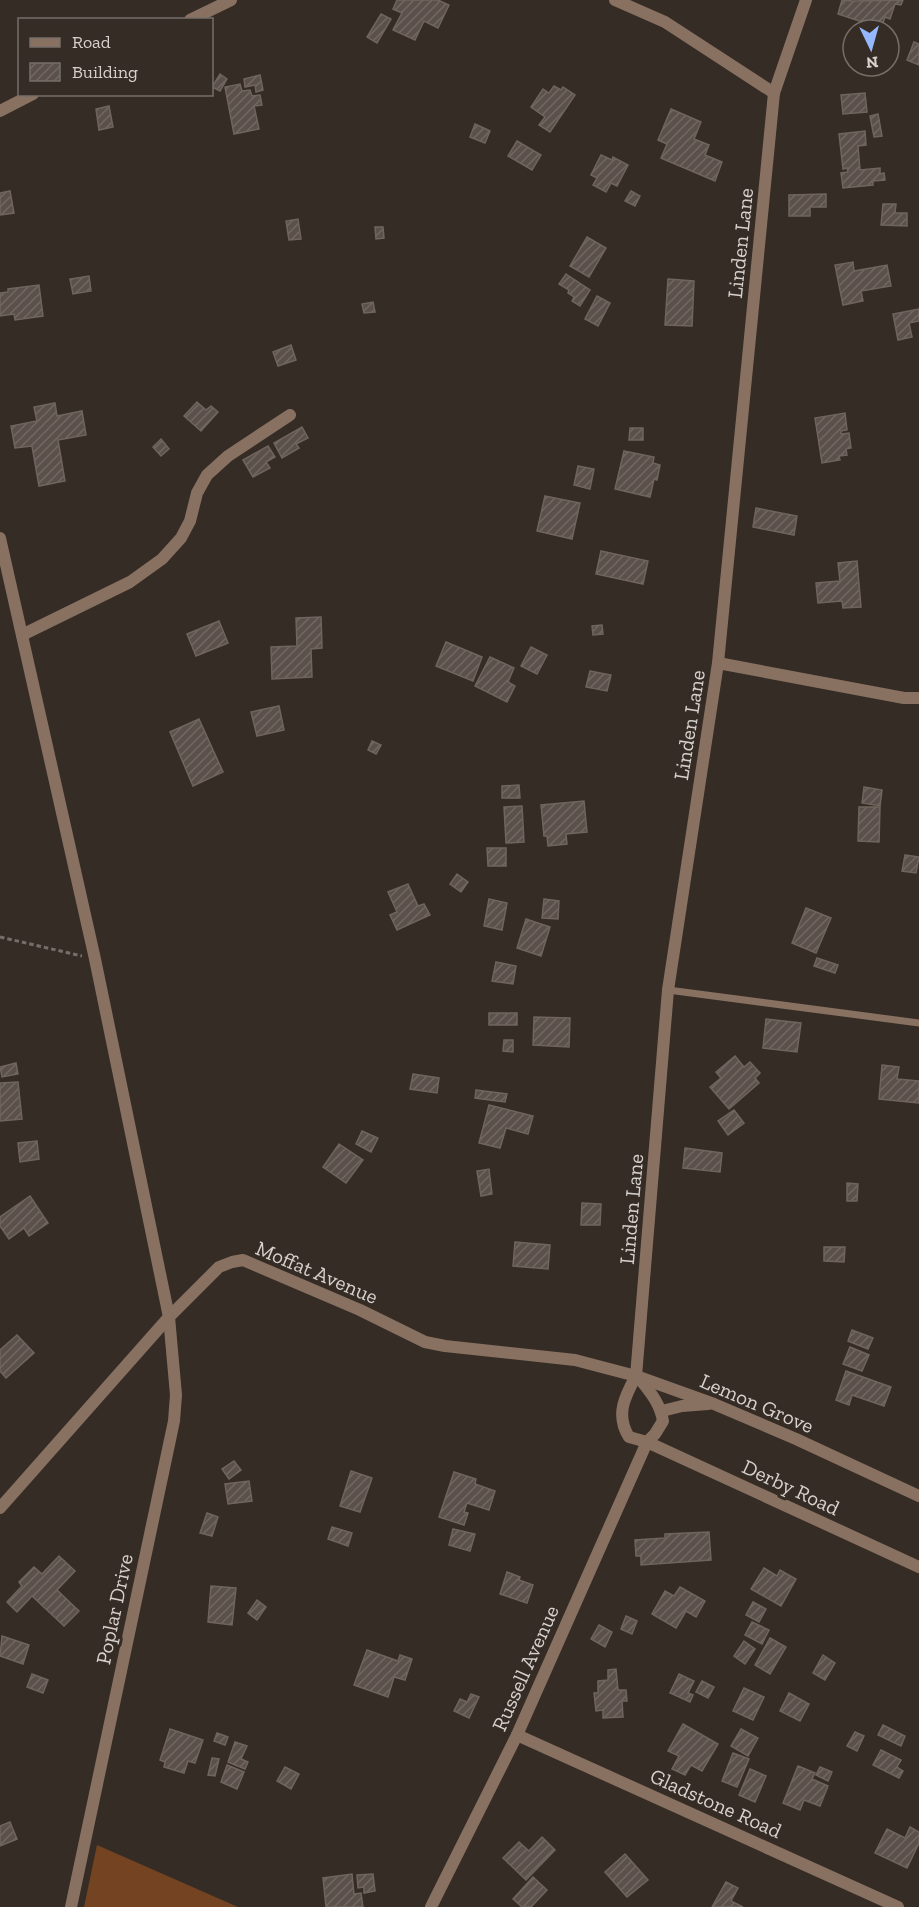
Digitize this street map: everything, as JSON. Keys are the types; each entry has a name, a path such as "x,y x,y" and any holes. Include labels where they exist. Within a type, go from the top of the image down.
{"street":[{"path":"194,18 231,0"},
{"path":"615,0 665,22 774,93"},
{"name":"Linden Lane","path":"647,1442 629,1437 622,1421 621,1411 624,1398 636,1376 668,990 718,663 774,93 806,0"},
{"path":"0,111 29,96"},
{"path":"22,635 130,582 162,559 180,538 190,521 197,493 207,475 228,456 290,415"},
{"name":"Poplar Drive","path":"0,538 95,959 169,1317 176,1395 174,1421 70,1907"},
{"path":"718,663 904,698 919,698"},
{"name":"Moffat Avenue","path":"0,1508 169,1317 219,1267 232,1262 243,1260 425,1342 575,1360"},
{"name":"Lemon Grove","path":"575,1360 636,1376 714,1404 919,1496"},
{"path":"636,1376 653,1395 662,1412 682,1406 714,1404"},
{"name":"Russell Avenue","path":"431,1907 517,1735 647,1442 661,1426 662,1412"},
{"name":"Derby Road","path":"647,1442 919,1567"},
{"name":"Gladstone Road","path":"517,1735 898,1907"}],"lane":[{"path":"668,990 919,1023"}],"path":[{"path":"0,937 95,959"}],"shaded area":[{"path":"97,1845 238,1907 84,1907"}],"building":[{"path":"397,0 438,0 449,5 438,28 424,21 415,40 393,30 402,13 393,9"},
{"path":"842,0 903,0 901,5 895,4 890,18 850,18 838,14"},
{"path":"381,14 391,19 377,43 367,37"},
{"path":"914,42 919,44 919,65 907,60"},
{"path":"220,74 227,79 220,91 213,85"},
{"path":"260,75 263,90 256,92 255,85 245,87 244,79"},
{"path":"240,84 242,91 250,90 252,96 260,95 262,105 254,106 259,129 234,134 225,87"},
{"path":"554,86 561,90 563,87 575,95 550,132 539,125 545,117 531,107 543,89 549,93"},
{"path":"865,93 867,112 843,114 841,95"},
{"path":"109,106 113,127 99,130 96,109"},
{"path":"671,109 701,122 694,139 709,145 705,155 722,162 715,181 661,158 667,144 658,140"},
{"path":"878,114 882,136 874,137 870,116"},
{"path":"475,124 490,131 485,143 470,137"},
{"path":"865,131 866,145 858,146 860,170 880,168 880,174 884,173 885,180 873,181 873,185 843,188 841,173 848,172 847,168 843,169 839,134"},
{"path":"517,141 541,155 532,170 508,156"},
{"path":"601,155 612,160 613,157 628,165 617,186 611,183 606,192 593,185 597,178 591,175"},
{"path":"10,191 14,213 0,215 0,193"},
{"path":"631,191 640,196 635,206 625,201"},
{"path":"826,194 826,207 810,207 810,216 789,216 789,195"},
{"path":"883,204 896,204 895,213 907,213 907,226 881,225"},
{"path":"298,219 301,239 289,240 286,221"},
{"path":"375,227 383,227 384,238 376,239"},
{"path":"587,237 606,248 589,277 570,266"},
{"path":"853,262 854,271 887,265 891,286 861,291 863,301 843,305 835,265"},
{"path":"566,274 590,290 580,306 572,301 574,297 568,293 569,290 559,284"},
{"path":"89,276 91,291 73,294 70,279"},
{"path":"668,279 694,281 692,326 665,325"},
{"path":"39,285 43,316 15,320 14,314 0,316 0,293 8,292 8,289"},
{"path":"597,296 610,303 598,326 585,319"},
{"path":"373,302 375,312 364,313 362,304"},
{"path":"919,309 919,321 909,323 912,337 898,340 893,314"},
{"path":"291,345 296,360 278,366 273,352"},
{"path":"197,402 206,410 211,406 218,412 201,431 184,416"},
{"path":"55,403 57,416 82,411 86,435 58,440 65,481 39,486 32,446 15,448 11,426 37,421 34,407"},
{"path":"845,413 847,430 841,431 841,434 849,433 851,448 846,449 847,455 839,456 840,460 822,463 815,418"},
{"path":"302,427 308,438 296,444 299,448 282,458 274,443"},
{"path":"630,428 643,428 643,440 629,440"},
{"path":"161,439 169,449 161,456 153,447"},
{"path":"268,446 275,457 266,462 270,468 253,477 243,460"},
{"path":"624,451 654,457 653,463 660,465 650,497 615,489"},
{"path":"578,466 594,469 590,489 574,485"},
{"path":"545,496 580,503 572,539 537,531"},
{"path":"756,508 797,516 794,535 753,527"},
{"path":"601,551 648,561 643,584 596,574"},
{"path":"857,561 861,607 843,608 842,601 818,603 816,583 840,581 838,563"},
{"path":"321,617 322,648 311,649 312,677 272,679 271,647 297,646 296,618"},
{"path":"219,621 228,643 196,656 187,634"},
{"path":"602,625 603,634 593,635 592,626"},
{"path":"446,642 482,657 473,681 436,666"},
{"path":"531,647 547,655 537,674 521,666"},
{"path":"490,657 514,668 508,682 515,686 507,702 475,686"},
{"path":"590,671 611,675 607,691 586,687"},
{"path":"279,706 284,730 257,736 251,712"},
{"path":"199,719 223,772 193,786 170,732"},
{"path":"372,741 381,745 376,754 368,750"},
{"path":"519,785 520,798 502,798 502,786"},
{"path":"864,787 882,790 880,806 862,803"},
{"path":"584,801 587,832 566,834 567,844 548,846 547,836 544,836 541,805"},
{"path":"522,806 524,842 506,843 504,807"},
{"path":"859,807 880,807 879,842 858,841"},
{"path":"487,848 506,848 506,866 488,866"},
{"path":"905,855 919,857 916,873 902,871"},
{"path":"457,874 468,882 461,892 450,884"},
{"path":"408,884 418,906 424,904 430,915 397,930 390,915 397,912 388,892"},
{"path":"489,899 507,903 502,930 484,926"},
{"path":"544,899 559,901 558,919 542,918"},
{"path":"806,908 831,918 816,953 792,943"},
{"path":"526,919 550,927 541,956 517,948"},
{"path":"817,958 838,965 835,973 814,966"},
{"path":"496,962 516,966 513,984 492,981"},
{"path":"489,1013 517,1013 517,1025 489,1025"},
{"path":"534,1017 570,1018 569,1047 533,1045"},
{"path":"766,1019 801,1023 797,1052 763,1048"},
{"path":"504,1040 513,1040 513,1052 503,1051"},
{"path":"735,1056 744,1067 750,1062 760,1073 755,1078 759,1083 729,1109 710,1087 721,1078 716,1072"},
{"path":"16,1063 18,1074 2,1077 0,1067"},
{"path":"882,1065 899,1067 897,1079 919,1081 919,1103 879,1099"},
{"path":"413,1074 439,1078 437,1093 410,1089"},
{"path":"18,1082 22,1119 0,1121 0,1083"},
{"path":"476,1090 507,1094 505,1102 475,1098"},
{"path":"489,1105 533,1116 528,1134 506,1128 500,1148 479,1143"},
{"path":"734,1110 744,1123 728,1135 718,1121"},
{"path":"362,1131 378,1138 371,1152 356,1144"},
{"path":"37,1141 39,1159 20,1162 18,1143"},
{"path":"339,1144 363,1160 346,1183 323,1167"},
{"path":"685,1148 722,1153 720,1172 683,1168"},
{"path":"489,1169 492,1194 481,1196 477,1171"},
{"path":"847,1183 858,1184 857,1201 847,1201"},
{"path":"30,1196 48,1223 29,1236 24,1228 9,1239 0,1226 0,1217"},
{"path":"582,1203 601,1204 600,1225 581,1225"},
{"path":"515,1242 550,1245 548,1269 513,1266"},
{"path":"824,1247 845,1247 844,1262 824,1261"},
{"path":"852,1330 873,1338 868,1349 848,1341"},
{"path":"17,1335 34,1353 6,1378 0,1371 0,1350"},
{"path":"850,1347 869,1355 862,1371 843,1364"},
{"path":"846,1371 891,1387 884,1406 852,1395 849,1405 836,1400"},
{"path":"234,1461 241,1470 229,1479 222,1469"},
{"path":"351,1471 372,1478 360,1512 340,1506"},
{"path":"454,1472 476,1479 475,1484 495,1491 489,1510 467,1503 464,1512 468,1513 464,1525 439,1517"},
{"path":"249,1481 252,1501 228,1504 225,1484"},
{"path":"207,1513 218,1517 212,1536 200,1533"},
{"path":"332,1527 352,1533 348,1546 328,1539"},
{"path":"453,1529 475,1534 470,1551 449,1545"},
{"path":"709,1532 711,1560 641,1565 641,1556 636,1556 635,1540 665,1538 665,1534"},
{"path":"59,1556 75,1571 57,1590 79,1611 64,1626 32,1596 17,1612 7,1602 22,1586 19,1582 34,1567 42,1574"},
{"path":"764,1568 777,1576 780,1570 796,1579 781,1606 751,1589"},
{"path":"507,1572 533,1585 527,1603 500,1594"},
{"path":"211,1586 236,1588 232,1625 208,1622"},
{"path":"680,1587 705,1601 696,1617 686,1611 676,1628 652,1614 665,1591 674,1596"},
{"path":"257,1600 266,1607 257,1620 248,1613"},
{"path":"753,1602 766,1609 759,1622 746,1615"},
{"path":"626,1616 637,1621 632,1634 621,1629"},
{"path":"752,1622 769,1630 762,1644 745,1635"},
{"path":"599,1625 612,1632 605,1647 591,1639"},
{"path":"2,1636 29,1645 23,1664 0,1656"},
{"path":"770,1638 786,1647 770,1674 755,1665"},
{"path":"744,1641 755,1649 745,1664 734,1656"},
{"path":"367,1650 398,1661 400,1655 412,1659 405,1680 394,1677 388,1697 354,1685"},
{"path":"823,1655 835,1663 825,1680 813,1673"},
{"path":"616,1669 618,1690 626,1690 627,1701 622,1701 623,1717 603,1718 603,1710 596,1711 594,1693 598,1693 598,1681 608,1680 608,1670"},
{"path":"32,1674 48,1680 43,1693 27,1687"},
{"path":"679,1674 694,1681 688,1693 693,1695 690,1702 670,1693"},
{"path":"702,1681 714,1687 708,1698 696,1692"},
{"path":"744,1688 764,1697 753,1720 733,1711"},
{"path":"789,1693 809,1704 800,1721 780,1711"},
{"path":"471,1694 479,1697 469,1718 454,1711 460,1699 467,1702"},
{"path":"683,1724 718,1744 702,1771 691,1765 685,1775 672,1769 679,1756 668,1751"},
{"path":"883,1725 905,1736 901,1746 878,1735"},
{"path":"170,1729 203,1740 195,1763 188,1761 184,1773 164,1767 165,1762 160,1760"},
{"path":"741,1729 758,1738 748,1756 731,1746"},
{"path":"855,1732 864,1736 857,1751 847,1746"},
{"path":"217,1733 228,1737 225,1745 214,1741"},
{"path":"235,1742 247,1746 241,1759 248,1762 245,1769 228,1762"},
{"path":"881,1750 901,1760 897,1767 903,1771 899,1778 873,1765"},
{"path":"733,1753 749,1759 737,1787 722,1781"},
{"path":"212,1758 219,1759 215,1776 208,1775"},
{"path":"227,1765 244,1772 237,1789 221,1782"},
{"path":"798,1766 815,1773 812,1779 828,1786 820,1806 804,1800 800,1810 783,1803"},
{"path":"285,1767 299,1774 291,1789 277,1781"},
{"path":"820,1767 832,1772 828,1781 816,1775"},
{"path":"750,1769 766,1776 755,1802 739,1795"},
{"path":"10,1822 17,1839 0,1846 0,1826"},
{"path":"910,1827 919,1832 919,1843 907,1868 875,1853 887,1829 905,1838"},
{"path":"542,1837 555,1850 526,1880 503,1858 519,1842 529,1851"},
{"path":"625,1854 648,1880 627,1897 605,1872"},
{"path":"352,1874 354,1894 361,1893 363,1907 326,1907 323,1878"},
{"path":"373,1874 375,1891 364,1893 364,1887 358,1888 357,1875"},
{"path":"533,1877 547,1890 531,1907 522,1907 513,1899"},
{"path":"726,1882 738,1888 731,1901 743,1907 712,1907"}]}
